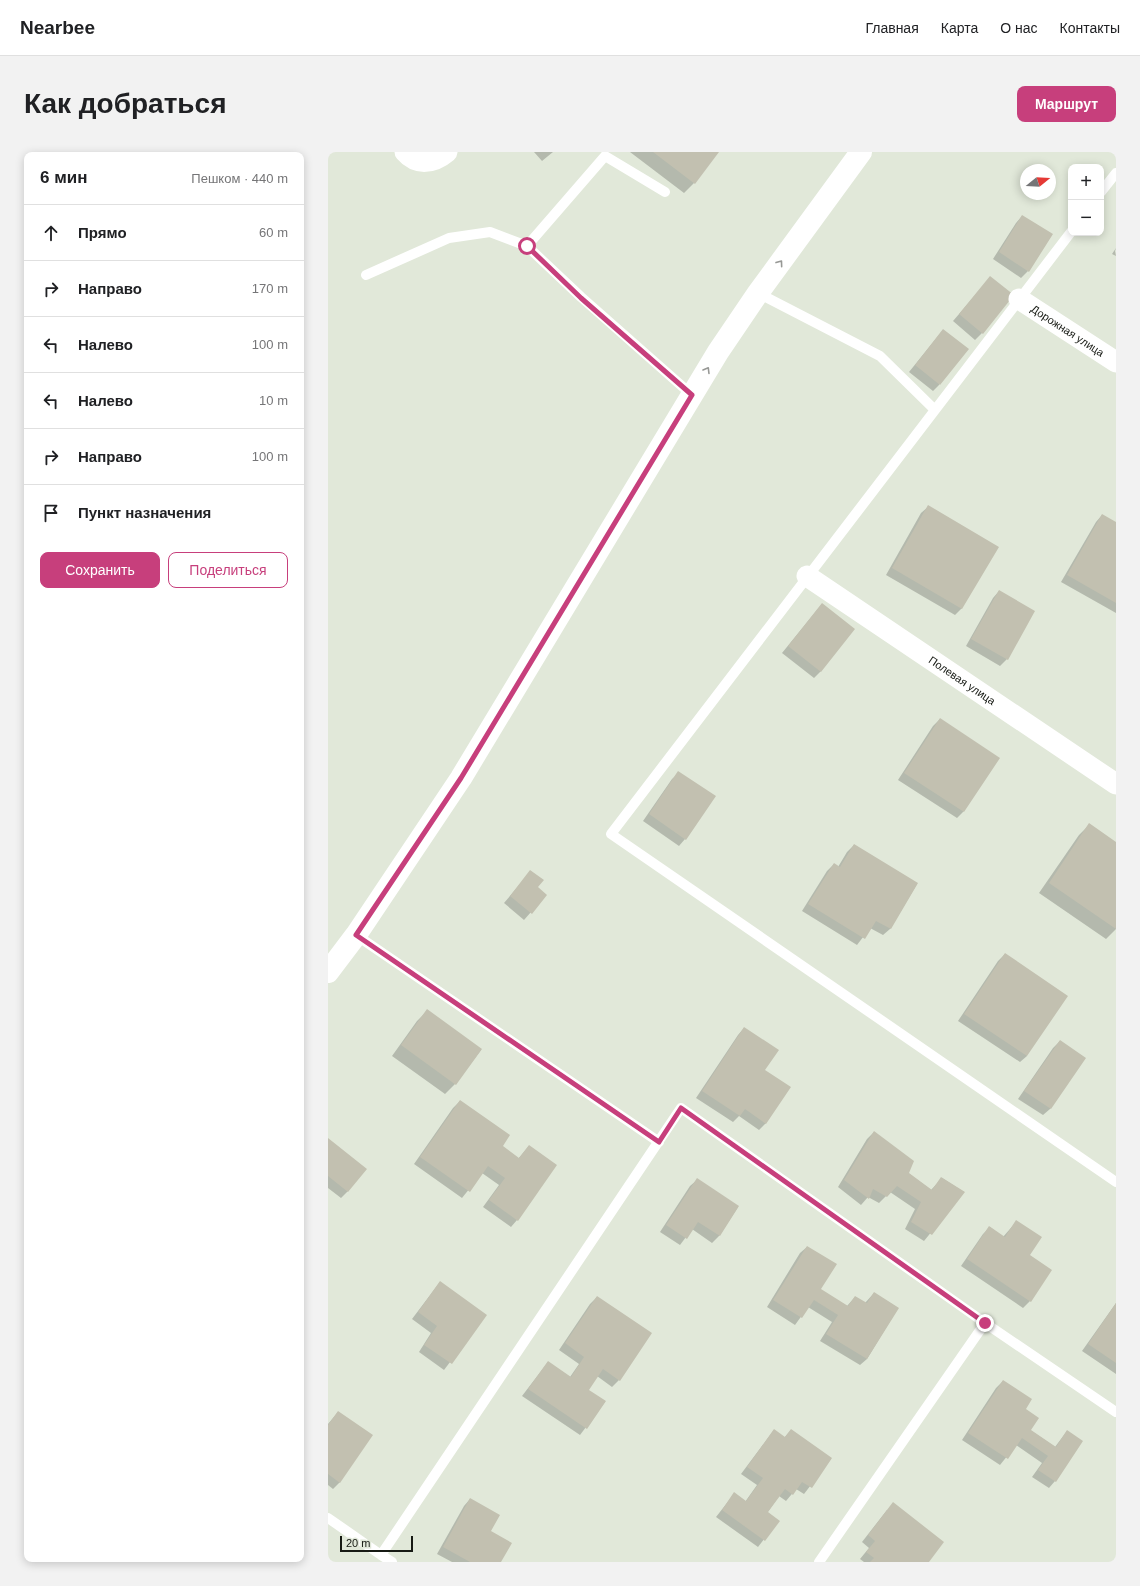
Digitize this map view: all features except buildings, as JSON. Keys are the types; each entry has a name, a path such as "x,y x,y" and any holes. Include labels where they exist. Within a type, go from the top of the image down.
{"street":[{"path":"405,152 410,158 424,162 438,160 447,152"},
{"path":"328,972 356,935 461,778 718,352 758,293 861,152"},
{"name":"Дорожная улица","path":"1020,299 1116,362"},
{"name":"Полевая улица","path":"807,576 1116,784"}],"lane":[{"path":"527,246 606,156 665,192"},
{"path":"1104,188 1116,173"},
{"path":"366,275 449,238 490,232 527,246 581,298 692,395"},
{"path":"1068,236 611,834 1116,1182"},
{"path":"758,293 880,356 935,410"},
{"path":"356,935 659,1142"},
{"path":"381,1555 681,1108 985,1323 1116,1412"},
{"path":"819,1562 985,1323"},
{"path":"328,1518 392,1562"}],"route":[{"path":"527,246 581,298 692,395 461,778 356,935 659,1142 681,1108 985,1323"}]}
